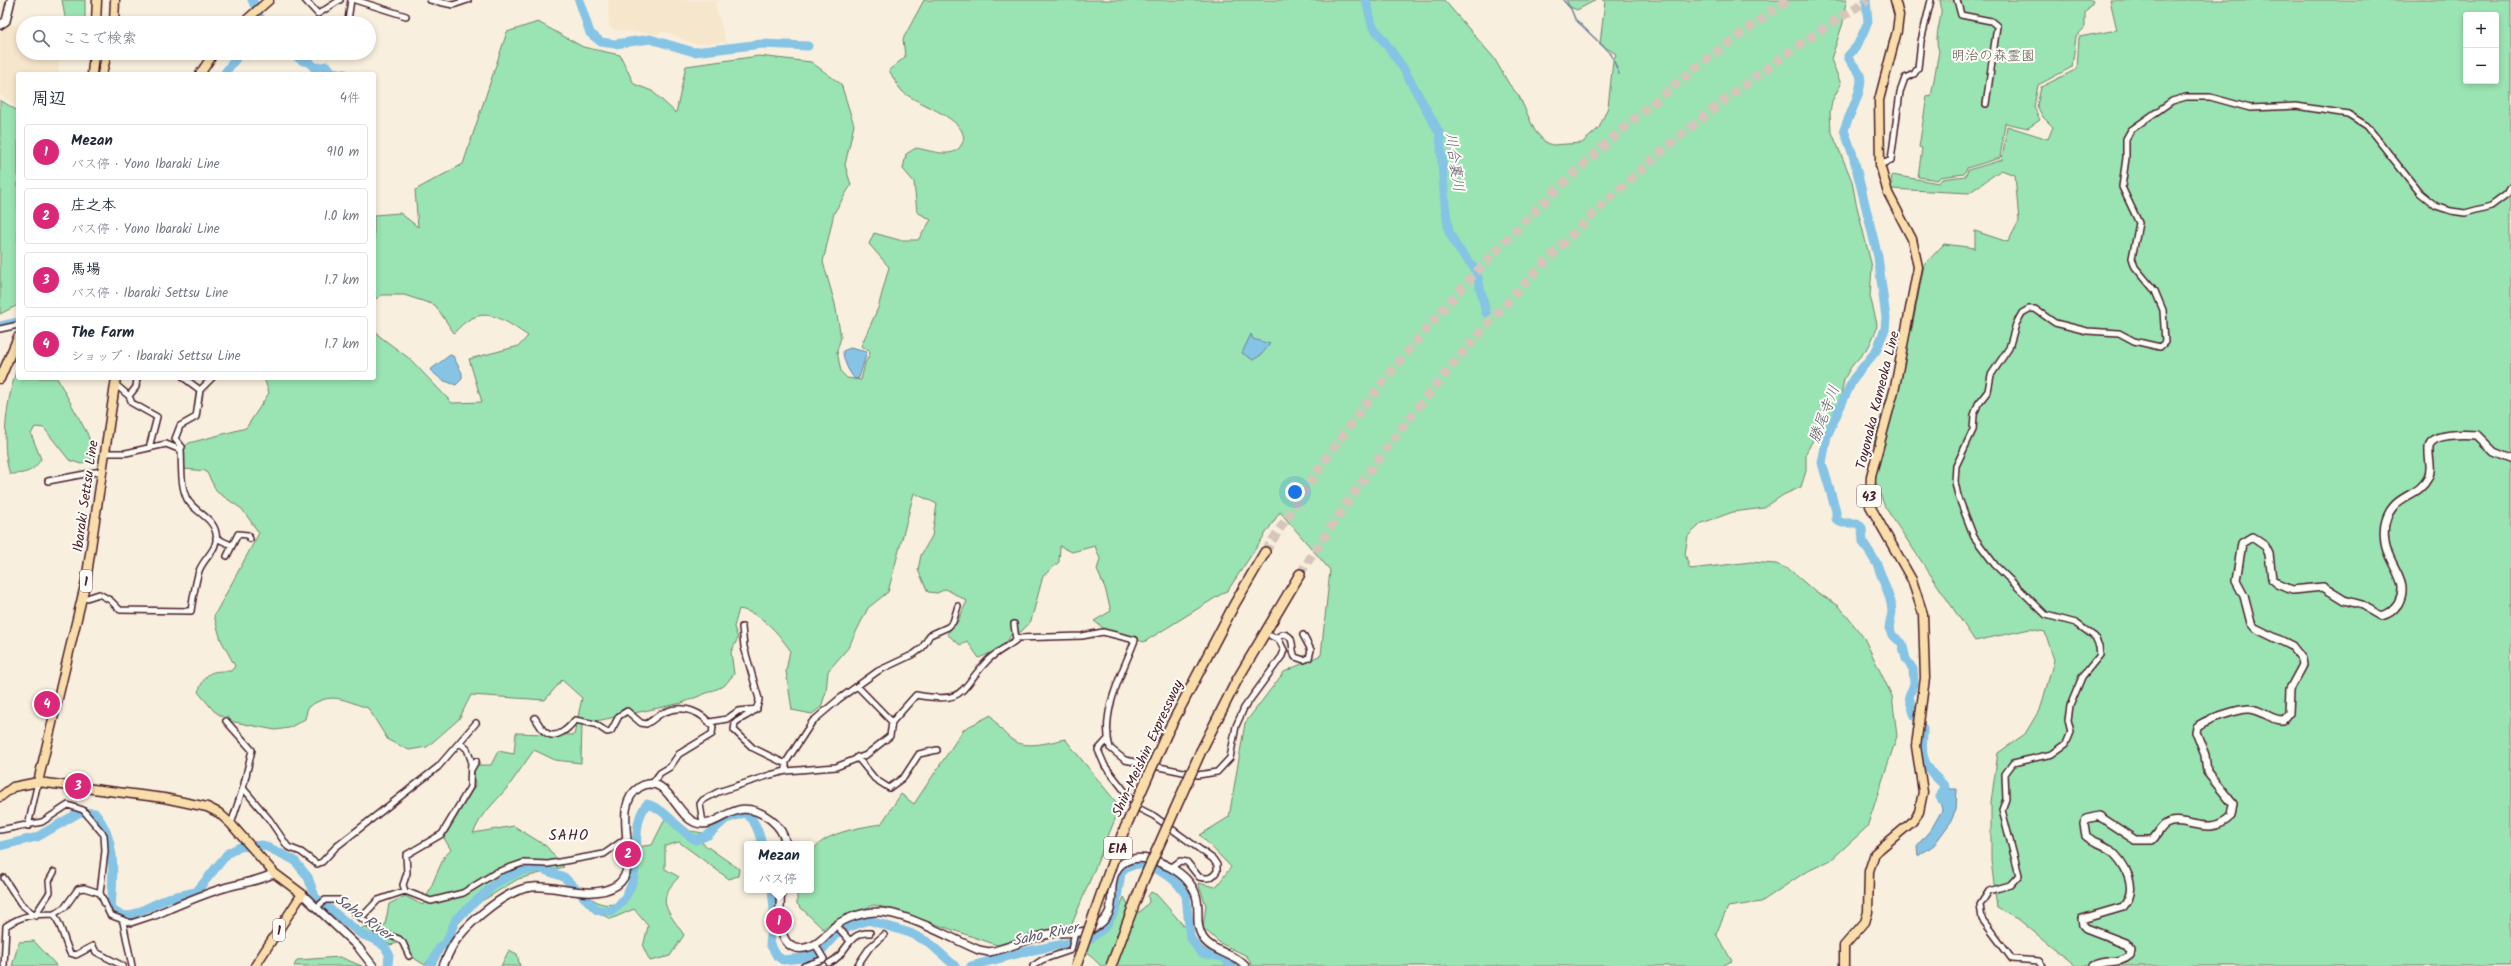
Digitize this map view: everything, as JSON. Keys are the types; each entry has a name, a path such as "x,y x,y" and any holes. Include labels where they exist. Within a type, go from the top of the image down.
{"highway":[{"name":"Shin-Meishin Expressway","path":"1076,966 1122,836 1167,733 1234,604 1264,552"},
{"name":"E1A","path":"1111,966 1143,881 1201,751 1236,680 1300,574"}],"main road":[{"path":"114,16 115,0"},
{"path":"251,16 269,0"},
{"name":"Toyonaka Kameoka Line","path":"1844,966 1844,946 1864,922 1868,912 1869,871 1875,853 1912,822 1919,812 1923,792 1916,746 1925,678 1923,614 1912,580 1870,506 1869,494 1871,476 1904,350 1918,266 1912,239 1888,193 1880,165 1879,100 1897,32 1898,15 1895,0"},
{"path":"96,2 96,16"},
{"path":"92,72 93,60"},
{"path":"102,72 105,60"},
{"path":"201,72 209,60"},
{"path":"0,379 16,342"},
{"name":"Ibaraki Settsu Line","path":"38,782 81,600 116,381"},
{"path":"0,797 13,787 38,782 189,802 219,813 231,824 274,873 302,894"},
{"name":"1","path":"255,966 302,894"}],"street":[{"path":"0,24 6,21 11,0"},
{"path":"305,0 318,14 340,0"},
{"path":"349,16 351,0"},
{"path":"355,0 406,16"},
{"path":"430,0 444,2 452,6 468,0"},
{"path":"1880,165 1891,160 1900,92 1905,78 1914,74 1918,68 1921,41 1931,0"},
{"path":"1957,0 1961,15 1991,21 1997,26 1986,104"},
{"path":"2043,966 2039,961 2012,959 1982,919 1980,906 1989,891 2010,885 2019,875 2002,810 2006,799 2005,774 2007,767 2020,760 2052,754 2066,744 2071,732 2068,720 2070,706 2082,677 2100,655 2100,646 2095,637 2076,623 2046,616 1995,565 1974,537 1966,522 1955,482 1956,466 1973,430 1974,415 1978,404 1988,391 1991,375 2009,348 2016,324 2022,313 2029,309 2035,309 2055,323 2087,331 2119,333 2146,344 2160,347 2165,342 2160,303 2155,291 2135,268 2132,258 2139,223 2122,187 2126,158 2126,138 2131,130 2172,101 2186,96 2210,98 2250,108 2307,106 2348,114 2367,126 2420,193 2436,206 2465,213 2478,211 2499,201 2511,187"},
{"path":"0,329 16,325"},
{"path":"129,396 136,387 137,380"},
{"path":"187,380 200,390"},
{"path":"81,600 91,595 99,594 110,600 120,610 191,611 200,570 216,546 216,538 211,521 195,509 187,498 183,486 182,447 175,439 180,426 196,417 200,390 210,380"},
{"path":"116,381 129,396 132,403 157,417 149,448"},
{"path":"2094,966 2099,963 2120,961 2130,955 2131,950 2125,942 2086,928 2082,925 2082,919 2123,907 2130,895 2131,886 2130,878 2117,859 2107,848 2086,836 2084,824 2086,820 2089,817 2098,816 2140,842 2152,840 2164,825 2170,822 2195,826 2221,824 2231,816 2233,804 2207,772 2205,755 2196,732 2197,727 2207,720 2244,710 2258,711 2274,720 2283,720 2289,713 2290,689 2303,665 2302,659 2292,646 2255,628 2251,623 2248,604 2236,581 2242,543 2252,537 2265,546 2269,554 2272,579 2278,584 2292,590 2323,587 2344,600 2362,605 2381,616 2394,609 2404,594 2402,584 2387,552 2386,520 2396,503 2403,497 2417,492 2428,478 2431,467 2428,447 2430,442 2436,437 2477,435 2494,452 2511,459"},
{"path":"104,453 126,453 166,444 181,450"},
{"path":"48,481 101,471"},
{"path":"227,556 231,545 238,534 248,535 250,539"},
{"path":"216,538 231,545"},
{"path":"786,771 786,764 812,722 878,671 914,654 922,648 930,635 948,627 953,622 958,606"},
{"path":"1014,624 1016,638"},
{"path":"742,627 744,647 759,699 757,709 735,723 734,730 753,748 786,764"},
{"path":"703,823 700,804 703,800 718,792 786,771 836,767 857,757 866,755 890,736 892,722 916,696 940,700 954,696 968,686 988,660 1016,638 1082,636 1103,632 1135,640 1110,705 1107,719 1110,748 1125,760 1198,775 1217,772 1230,758 1236,726 1244,708 1282,656 1284,650 1283,644 1274,637 1283,634 1289,635 1292,638 1295,656 1304,660 1309,658 1311,650 1303,636"},
{"path":"857,686 892,722"},
{"path":"710,722 727,719 738,710 757,709"},
{"path":"535,718 542,730 549,734 559,734 567,730 575,720 595,724 606,732 611,731 619,716 627,711 641,723 646,724 665,711 691,710 710,722 713,727 712,734 679,754 670,767 660,773 651,785"},
{"path":"226,721 252,750 244,788 231,824"},
{"path":"244,788 269,819 288,847 300,852 317,864 438,768 464,735 476,723"},
{"path":"1108,739 1098,750 1099,755 1104,766 1138,808 1154,816 1214,860 1218,871 1210,878 1205,879 1199,877 1187,862 1180,861 1172,867"},
{"path":"404,891 403,885 407,873 406,855 442,834 470,787 471,760 467,749 460,742"},
{"path":"857,757 875,779 889,788 904,777 919,754 937,750"},
{"path":"471,771 476,761"},
{"path":"28,826 38,782"},
{"path":"443,966 461,935 508,895 532,887 573,892 610,888 623,879 628,867 625,839 630,798 640,788 651,785 663,789 689,818 703,823 715,820 734,810 748,809 772,820 784,836 785,841"},
{"path":"0,830 28,826 42,822 68,805 83,810 104,834 105,851 100,893 110,915 123,922 131,923 155,915 195,897 253,879 264,878 274,873"},
{"path":"361,918 378,900 404,891 431,901 462,893 497,872 523,863 548,864 604,854 625,839"},
{"path":"781,893 779,921 783,936 795,946 815,944 837,926 871,912 884,912 904,917 979,950 989,952 1047,934 1075,934 1091,929 1106,917 1112,904 1115,874 1122,864 1132,860 1147,859 1172,867 1192,885 1196,895 1199,912 1197,923 1204,939 1211,946 1238,958 1245,966"},
{"path":"36,916 50,892 50,881 54,872"},
{"path":"4,878 21,904 36,916"},
{"path":"4,966 6,926 20,916 54,914 65,907 78,889 84,888 100,893"},
{"path":"302,894 358,947 373,966"},
{"path":"316,908 325,900 334,898 377,931 399,939 404,943 408,956"},
{"path":"54,914 63,929 63,938 70,953 76,955 93,946 96,952 123,966"},
{"path":"123,922 132,966"},
{"path":"837,926 850,941"},
{"path":"815,944 824,959 829,964 837,960 850,941 859,934 870,933"},
{"path":"1033,966 1042,960 1068,952 1073,947 1075,934"},
{"path":"857,966 870,947 884,935"},
{"path":"804,966 824,959"}],"shaded area":[{"path":"608,0 720,0 715,4 726,42 694,44 666,32 657,34 616,30 609,27"},
{"path":"9,24 16,26 16,60 59,60 59,72 16,72 16,106 0,95 0,33"}],"green space":[{"path":"62,0 85,0 85,16 65,16"},
{"path":"924,0 1444,0 1494,58 1509,84 1519,96 1535,131 1545,142 1552,145 1582,143 1599,128 1608,107 1613,61 1616,54 1600,44 1605,1 1602,0 1847,0 1843,23 1831,59 1841,84 1832,101 1830,113 1831,130 1852,181 1872,267 1870,296 1877,324 1876,331 1869,346 1851,367 1844,379 1841,397 1823,434 1813,440 1806,453 1806,471 1801,487 1783,495 1764,508 1733,512 1702,523 1688,536 1685,554 1690,569 1751,562 1776,564 1790,570 1812,589 1839,606 1864,638 1892,696 1897,736 1867,827 1831,860 1804,873 1761,902 1728,907 1716,934 1732,961 1721,966 1252,966 1247,956 1220,943 1203,928 1206,905 1198,883 1216,887 1231,867 1200,835 1229,817 1245,723 1284,672 1321,655 1330,570 1280,512 1228,590 1144,642 1106,630 1094,621 1111,611 1105,588 1097,570 1100,559 1095,546 1072,552 1060,546 1059,562 1043,576 1031,621 1021,632 1012,633 1004,647 979,658 967,641 960,645 947,634 958,621 967,601 946,589 937,593 928,592 918,570 921,555 932,536 937,504 914,493 888,592 868,608 848,648 828,671 826,692 821,707 812,714 792,710 786,671 790,650 774,630 762,619 747,611 739,609 734,627 738,638 731,652 734,674 724,686 682,703 582,724 581,763 555,760 534,750 508,787 482,816 473,833 514,826 546,846 564,867 518,879 477,904 448,934 425,965 410,956 403,941 391,945 357,930 373,924 385,925 389,904 405,896 423,905 444,857 451,850 444,838 475,786 474,765 491,765 498,751 514,754 516,733 574,735 582,698 562,680 545,700 471,695 459,719 427,747 409,750 388,740 368,708 338,698 324,699 308,707 305,719 289,728 275,730 229,721 214,711 198,692 207,676 213,672 231,671 235,666 221,640 214,616 259,533 242,509 217,492 206,471 184,469 182,449 189,443 246,428 269,393 265,380 376,380 376,331 378,335 410,359 452,403 482,402 469,359 519,346 528,336 508,323 491,316 482,315 464,323 454,333 435,305 404,295 382,295 376,299 376,215 400,213 418,227 415,190 463,164 507,32 538,22 583,47 620,55 634,84 652,91 676,113 686,66 759,56 811,62 841,84 854,125 845,165 851,185 834,213 823,262 835,304 841,337 837,351 841,372 847,378 861,380 865,363 870,354 869,350 861,346 878,308 889,267 869,244 874,233 899,240 918,240 931,220 917,212 914,182 903,169 906,154 916,148 940,153 956,151 960,147 963,138 961,129 953,121 909,96 902,91 897,84 889,70 905,57 903,39"},
{"path":"1566,0 1596,0 1577,10 1570,7"},
{"name":"明治の森霊園","path":"1940,0 2092,0 2093,2 2085,13 2085,27 2076,37 2072,67 2038,85 2034,107 2040,120 2028,128 2005,123 2000,158 1967,168 1964,174 1940,177 1938,180 1918,177 1922,148 1919,147 1927,96 1931,97 1939,51 1937,39 1941,13"},
{"path":"2110,0 2511,0 2511,966 2076,966 2018,919 1997,908 1991,861 1991,802 1998,753 2025,734 2041,707 2054,660 2045,632 2030,629 1975,641 1885,507 1875,481 1874,443 1883,409 1912,328 1924,265 1944,244 1975,248 1975,231 2008,242 2019,221 2015,175 2001,170 1969,193 1890,189 1892,175 1939,183 1942,179 1966,176 1968,170 2002,160 2007,126 2048,139 2053,127 2043,117 2037,106 2041,87 2077,69 2079,37 2117,30"},
{"path":"0,100 16,110 16,306 0,314"},
{"path":"16,372 16,380 58,380 87,433 96,457 81,464 69,460 44,428 35,427 31,434 41,459 35,467 28,471 10,474 5,450 5,435 8,406"},
{"path":"991,715 1006,735 1014,741 1022,744 1040,744 1065,739 1120,807 1072,924 997,945 888,908 873,905 830,924 823,929 797,904 797,893 814,893 815,848 822,842 841,832 881,824 901,794 914,804 964,729"},
{"path":"672,816 690,831 704,833 702,843 739,869 738,876 729,879 679,842 665,846 665,869 679,877 671,885 667,893 665,900 666,906 684,935 670,956 650,961 643,947 648,926 634,909 611,919 589,908 591,898 603,904 626,902 634,873 636,847 652,845 666,817"},
{"path":"1151,892 1157,895 1203,948 1223,960 1228,966 1101,966 1080,946 1079,943 1097,938 1109,928 1124,897 1132,911 1140,912 1149,902 1148,896"},
{"path":"34,941 56,966 12,966 19,942"},
{"path":"509,950 517,954 520,966 501,966"},
{"path":"340,957 362,966 294,966 297,960"}],"water":[{"path":"1251,334 1253,339 1270,344 1261,355 1253,360 1242,353"},
{"path":"850,348 867,352 859,378 855,379 847,366 843,355 843,351"},
{"path":"450,355 453,356 462,373 462,379 456,385 442,380 430,370"},
{"path":"1944,789 1957,789 1956,810 1950,823 1934,845 1918,856 1917,846 1932,828 1942,810 1939,798"}],"waterway":[{"path":"252,0 255,6"},
{"path":"579,0 590,33 601,42 615,44 650,39 694,52 762,44 808,46"},
{"name":"川合裏川","path":"1366,0 1372,25 1402,66 1440,134 1445,205 1449,232 1457,247 1476,270 1486,313"},
{"path":"1563,0 1571,9 1575,19 1611,54 1619,74"},
{"name":"勝尾寺川","path":"1866,0 1868,22 1857,46 1848,56 1860,75 1860,87 1844,130 1853,155 1878,257 1886,318 1885,329 1876,351 1853,379 1827,436 1822,463 1836,511 1836,519 1842,523 1857,523 1862,528 1863,542 1877,564 1891,602 1892,612 1889,628 1892,635 1902,643 1906,659 1913,669 1914,684 1909,697 1914,714 1923,729 1923,756 1932,773 1945,787 1940,797 1942,800"},
{"path":"226,72 235,60"},
{"path":"302,60 310,62 314,68 327,66 332,72"},
{"path":"1,326 16,322"},
{"path":"10,329 16,328"},
{"name":"Saho River","path":"430,966 440,947 446,943 456,919 496,883 520,871 539,868 564,877 597,910 612,911 624,898 632,885 635,870 638,828 641,815 647,804 661,810 696,840 708,835 726,819 744,813 754,822 761,841"},
{"name":"Saho River","path":"0,846 37,837 80,812 95,813 102,824 111,847 113,871 111,909 120,915 130,916 168,898 196,892 228,853 240,847 263,845 294,860 308,877 315,897 361,934 378,941 385,947 389,954 388,966"},
{"name":"Saho River","path":"971,966 1028,951 1090,939 1104,928 1115,911 1121,873 1126,868 1136,864 1148,865 1169,876 1177,883 1186,895 1190,937 1201,953 1223,957 1233,966"},
{"name":"Saho River","path":"772,893 774,909 770,944 777,956 783,960 803,958 821,951 839,931 868,920 910,933 928,942 955,966"}],"tunnel":[{"path":"1265,552 1319,469 1353,421 1449,302 1500,247 1553,193 1609,141 1666,92 1726,45 1788,0"},
{"path":"1300,574 1356,490 1417,409 1482,330 1552,255 1625,184 1703,117 1784,56 1868,0"}],"place":[{"name":"The Farm","path":"47,704"},
{"name":"馬場","path":"78,786"},
{"name":"庄之本","path":"628,854"},
{"name":"Mezan","path":"779,921"}],"district":[{"name":"SAHO","path":"569,835"}]}
